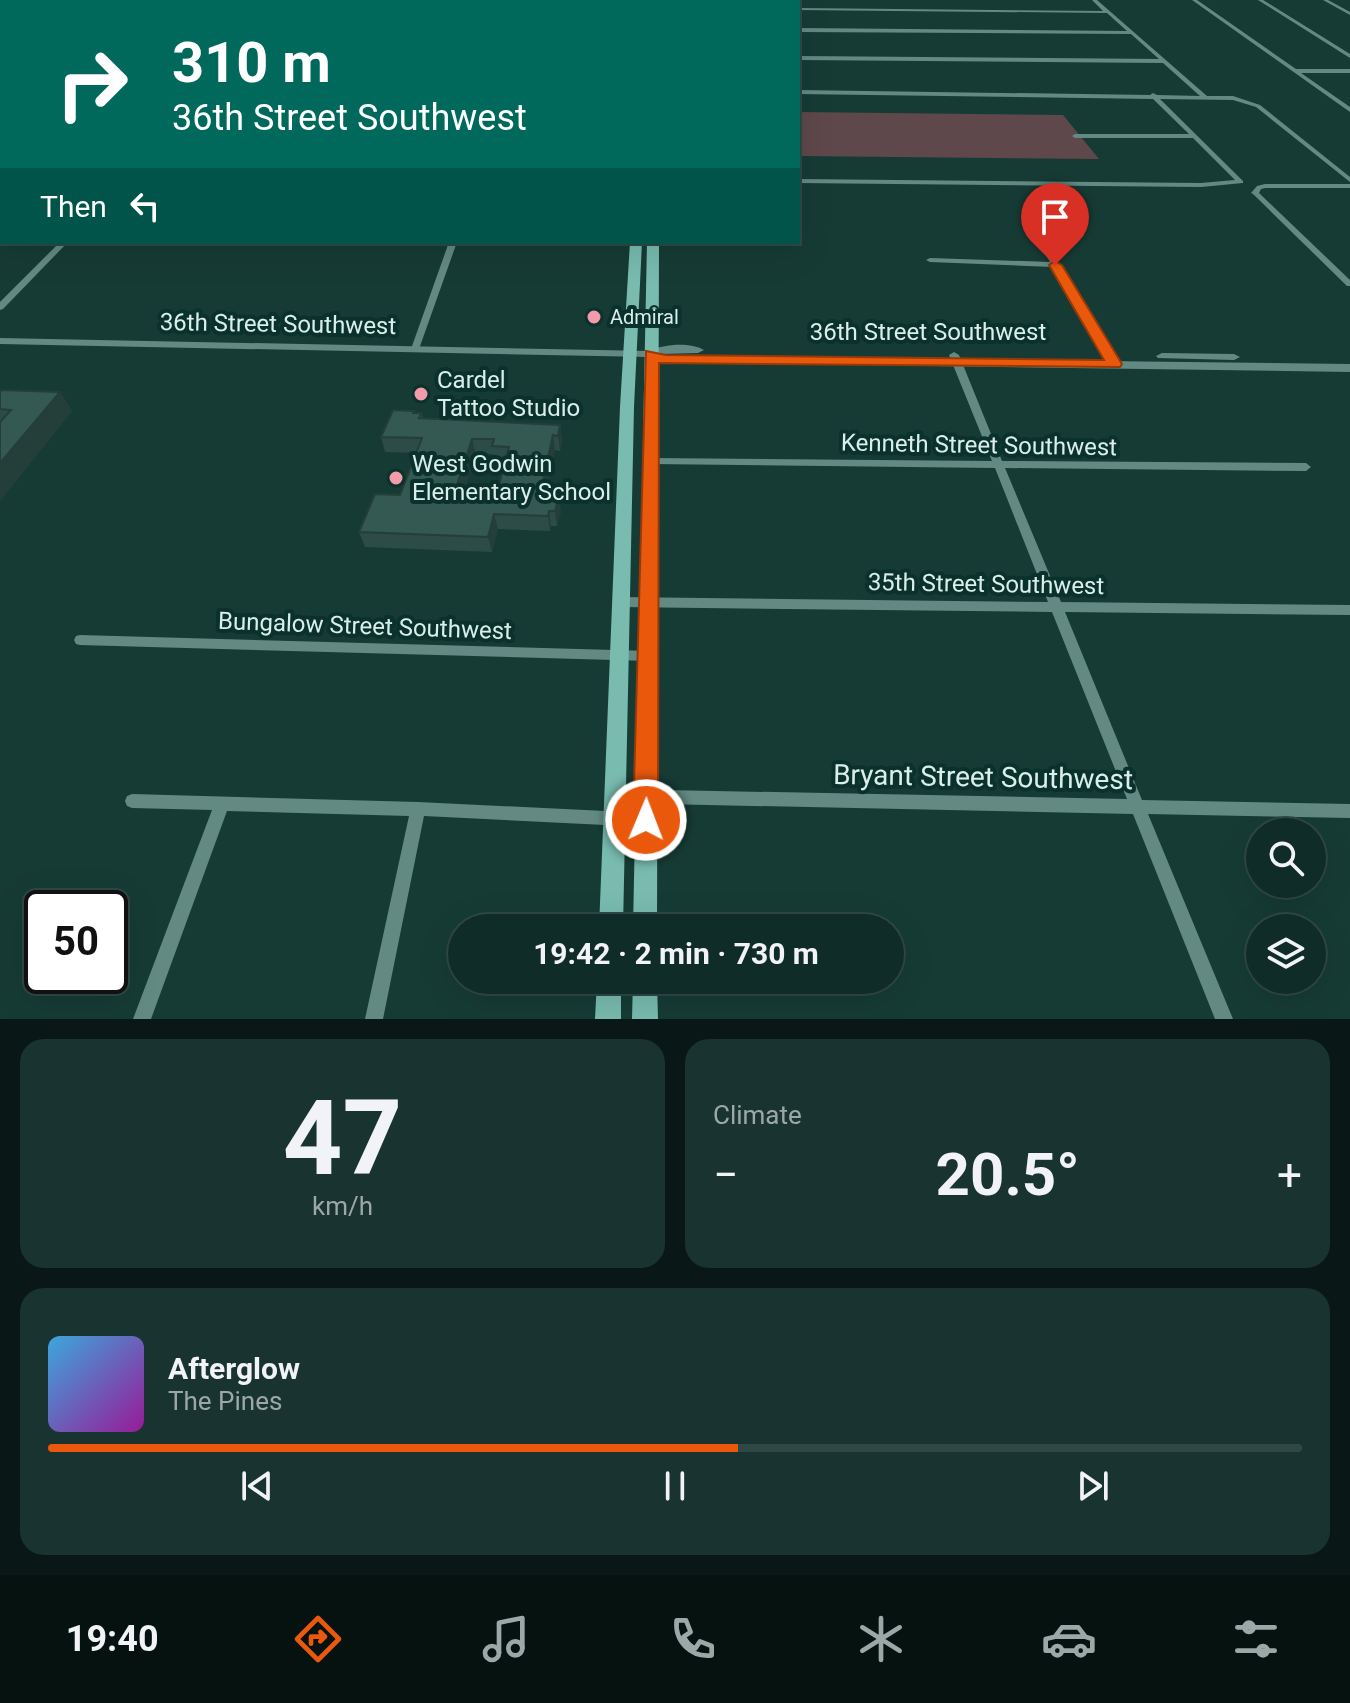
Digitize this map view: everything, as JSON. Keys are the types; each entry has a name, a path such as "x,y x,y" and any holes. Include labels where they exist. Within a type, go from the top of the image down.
{"main road":[{"path":"612,914 636,244"},
{"path":"645,914 653,244"},
{"path":"608,1019 609,994"},
{"path":"645,994 645,1019"}],"street":[{"path":"1094,0 1204,96"},
{"path":"1194,0 1350,110"},
{"path":"1260,0 1350,56"},
{"path":"1325,0 1350,14"},
{"path":"800,9 1108,12"},
{"path":"800,30 1132,33"},
{"path":"800,58 1164,61"},
{"path":"1294,71 1350,71"},
{"path":"800,92 1233,98 1254,104 1350,180"},
{"path":"800,181 1239,184 1241,180 1153,95"},
{"path":"1075,136 1195,136"},
{"path":"1350,186 1259,187 1255,190 1350,284"},
{"path":"1032,225 1111,360"},
{"path":"0,307 62,244"},
{"path":"415,349 452,244"},
{"path":"930,260 1055,265"},
{"name":"36th Street Southwest","path":"0,341 651,354 664,359 1350,359"},
{"path":"956,359 1224,1019"},
{"name":"36th Street Southwest","path":"1111,360 1350,368"},
{"name":"Kenneth Street Southwest","path":"651,461 1306,467"},
{"name":"35th Street Southwest","path":"621,602 1350,610"},
{"name":"Bungalow Street Southwest","path":"80,640 649,656"},
{"name":"Bryant Street Southwest","path":"615,796 1350,811"},
{"path":"132,801 418,809 646,820"},
{"path":"142,1019 222,804"},
{"path":"374,1019 418,809"}],"shaded area":[{"path":"800,112 1063,115 1099,159 800,156"}],"building":[{"path":"0,390 60,392 0,463 0,422 11,410 0,409"},
{"name":"West Godwin Elementary School","path":"393,410 421,413 419,418 560,425 558,436 553,435 540,495 559,496 555,511 549,511 548,516 494,514 488,537 359,532 375,494 400,495 422,438 381,437","holes":["472,439 494,439 492,446 509,447 499,485 493,485 489,498 453,497"]}],"place":[{"name":"Admiral","path":"594,317"},
{"name":"Cardel Tattoo Studio","path":"421,394"},
{"name":"West Godwin Elementary School","path":"396,478"}],"route":[{"path":"646,820 651,354 664,359 1114,364 1055,265"}]}
